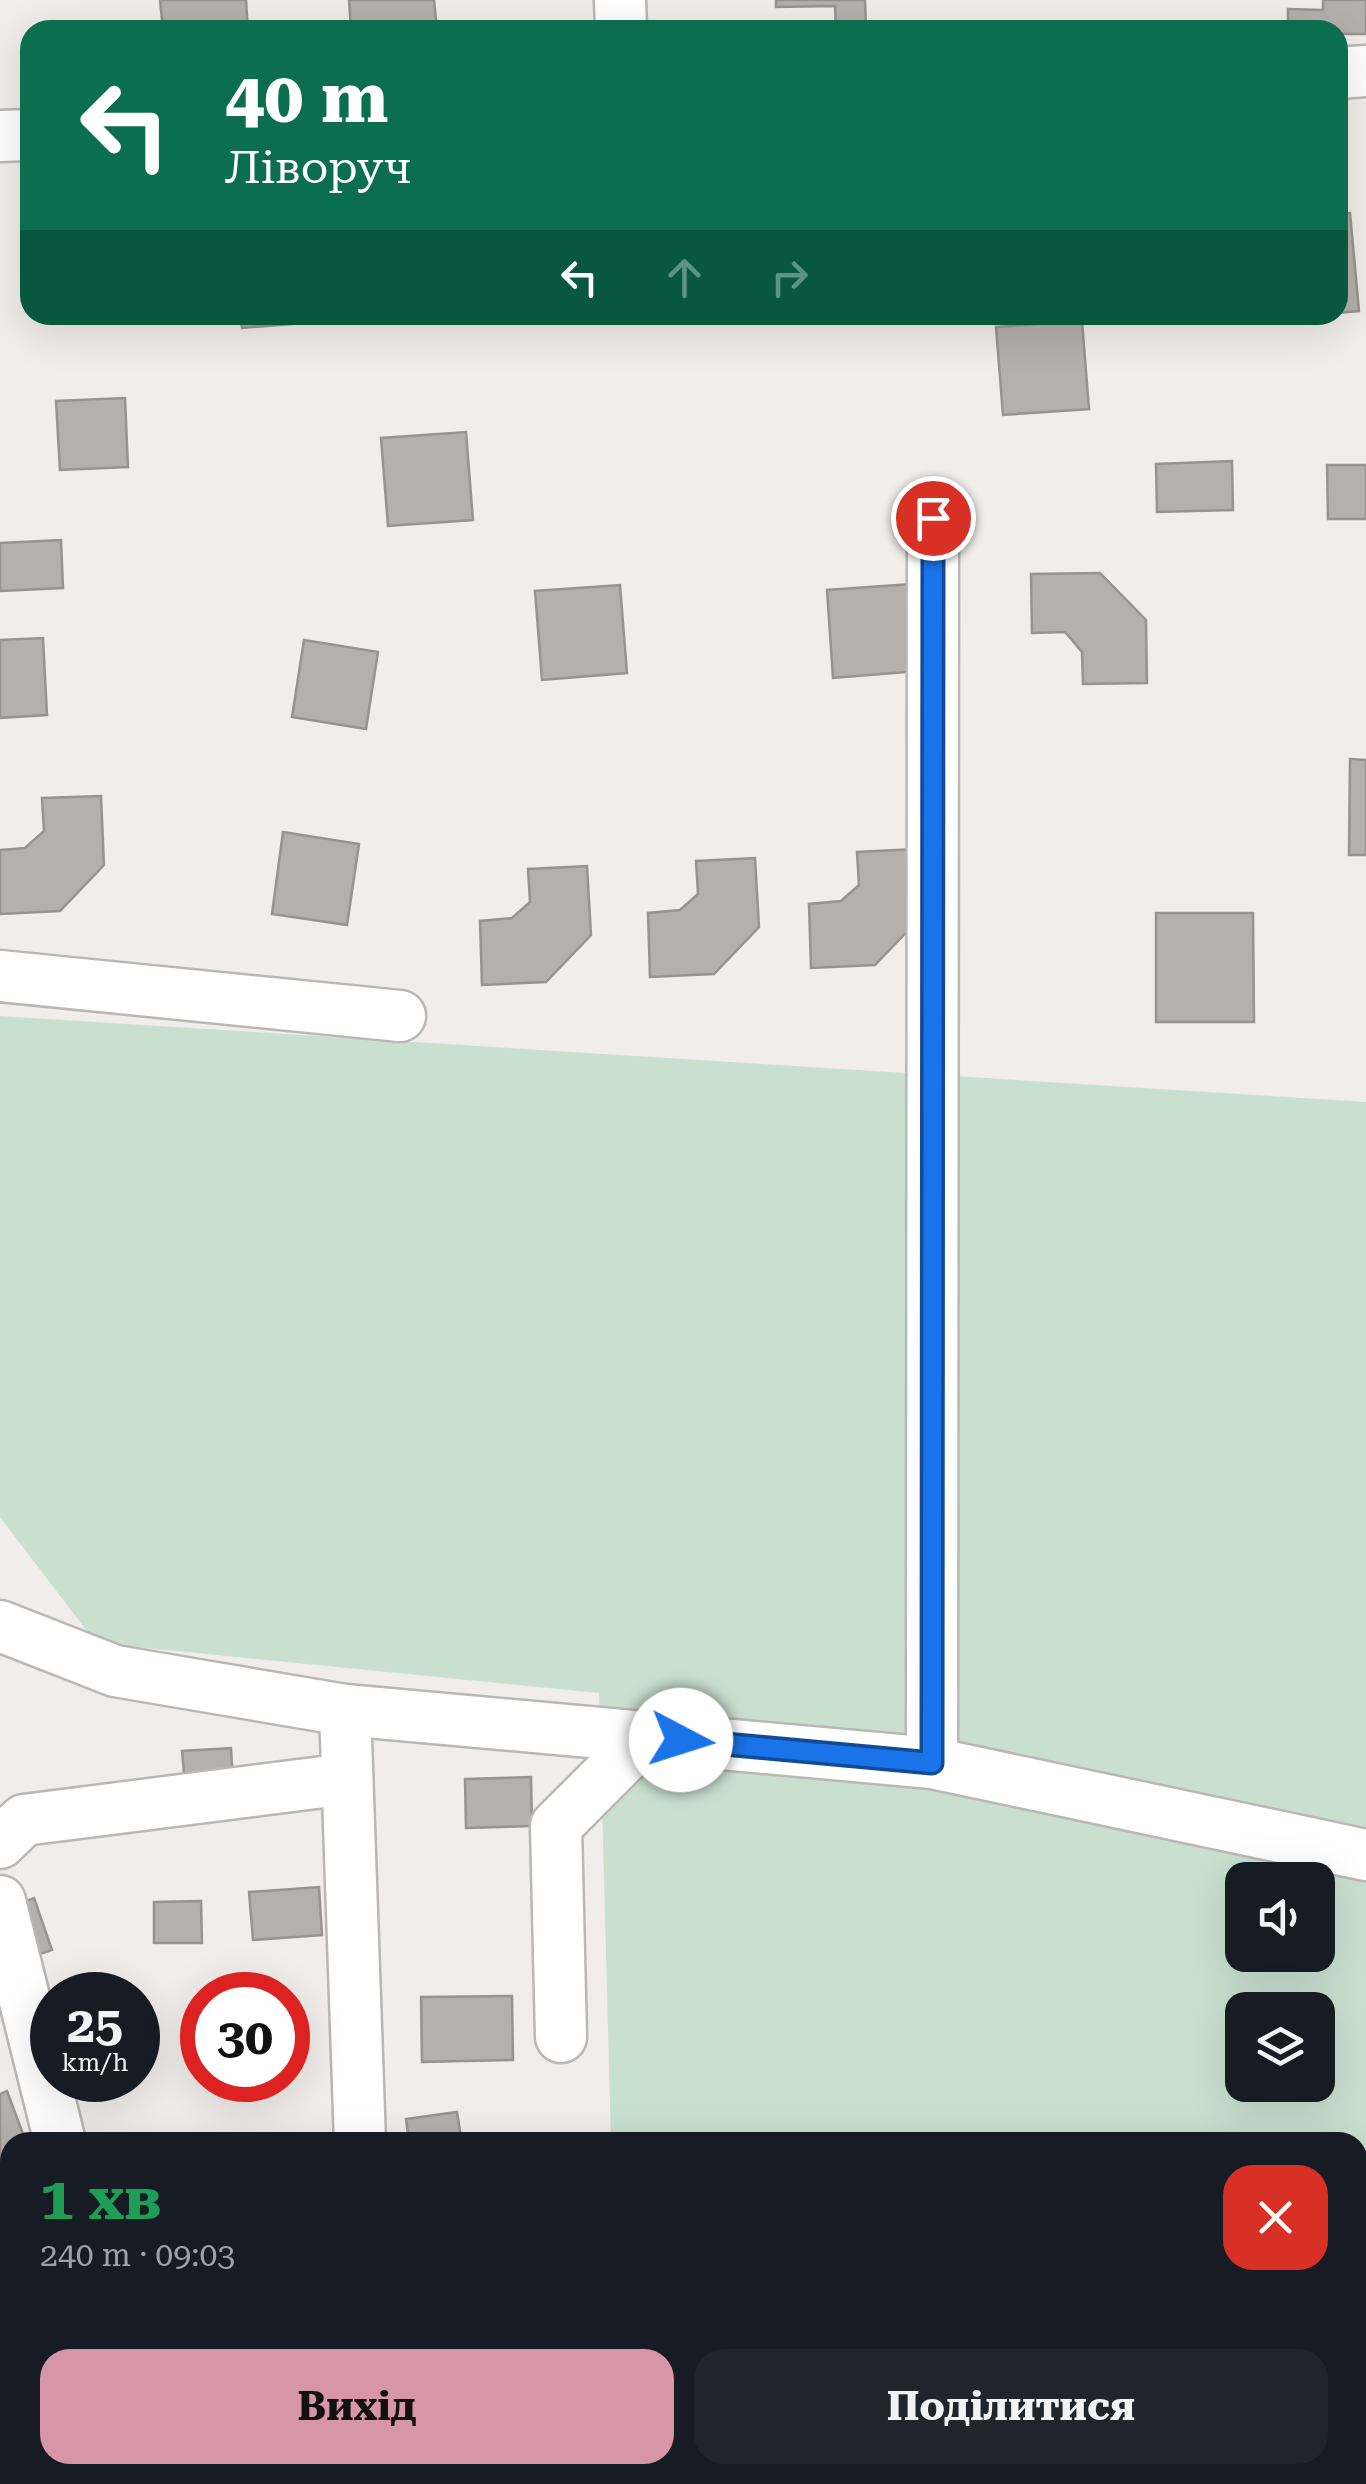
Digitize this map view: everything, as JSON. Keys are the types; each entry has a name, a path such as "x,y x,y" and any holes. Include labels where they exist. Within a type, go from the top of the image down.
{"street":[{"path":"932,1763 933,518"},
{"path":"0,976 400,1016"},
{"path":"0,1626 115,1670 346,1710 932,1763 1366,1855"},
{"path":"346,1710 360,2132"},
{"path":"561,2037 556,1826 645,1737"},
{"path":"0,1843 24,1820 348,1779"},
{"path":"0,1901 58,2132"}],"green space":[{"path":"0,1016 1366,1102 1366,2132 611,2132 599,1693 96,1643 0,1517"}],"building":[{"path":"160,0 246,0 247,20 162,20"},
{"path":"349,0 434,0 436,20 350,20"},
{"path":"776,0 865,0 866,20 836,20 835,6 776,7"},
{"path":"1323,0 1366,0 1366,34 1348,34 1348,20 1288,20 1288,9 1323,10"},
{"path":"1348,213 1359,311 1348,312"},
{"path":"1082,325 1089,409 1003,415 996,327"},
{"path":"125,398 128,467 60,470 56,401"},
{"path":"466,432 473,520 388,526 381,438"},
{"path":"1232,461 1233,510 1157,512 1156,464"},
{"path":"1327,465 1366,465 1366,519 1328,519"},
{"path":"61,540 63,588 0,591 0,543"},
{"path":"1100,573 1146,620 1147,683 1083,684 1082,652 1065,632 1032,633 1031,574"},
{"path":"911,584 918,671 833,678 827,590"},
{"path":"620,585 627,673 542,680 535,591"},
{"path":"43,638 47,715 0,718 0,640"},
{"path":"304,640 378,652 366,729 292,717"},
{"path":"1350,759 1366,760 1366,855 1349,855"},
{"path":"101,796 104,865 60,911 0,914 0,850 25,848 44,831 42,798"},
{"path":"283,832 359,844 347,925 272,914"},
{"path":"916,849 920,918 875,965 811,968 809,904 841,901 859,885 857,852"},
{"path":"755,858 759,927 714,974 650,977 648,913 680,910 698,894 696,861"},
{"path":"587,866 591,935 546,982 482,985 480,921 512,918 530,902 528,869"},
{"path":"1156,913 1253,913 1254,1022 1156,1022"},
{"path":"231,1748 233,1782 185,1785 182,1751"},
{"path":"531,1777 532,1826 466,1828 465,1779"},
{"path":"319,1887 322,1935 253,1940 249,1892"},
{"path":"34,1898 52,1950 28,1958 10,1907"},
{"path":"201,1901 202,1943 154,1943 154,1902"},
{"path":"512,1996 513,2060 422,2062 421,1997"},
{"path":"7,2091 22,2132 0,2132 0,2094"},
{"path":"457,2112 460,2132 408,2132 406,2119"}],"route":[{"path":"681,1740 932,1763 933,518"}]}
